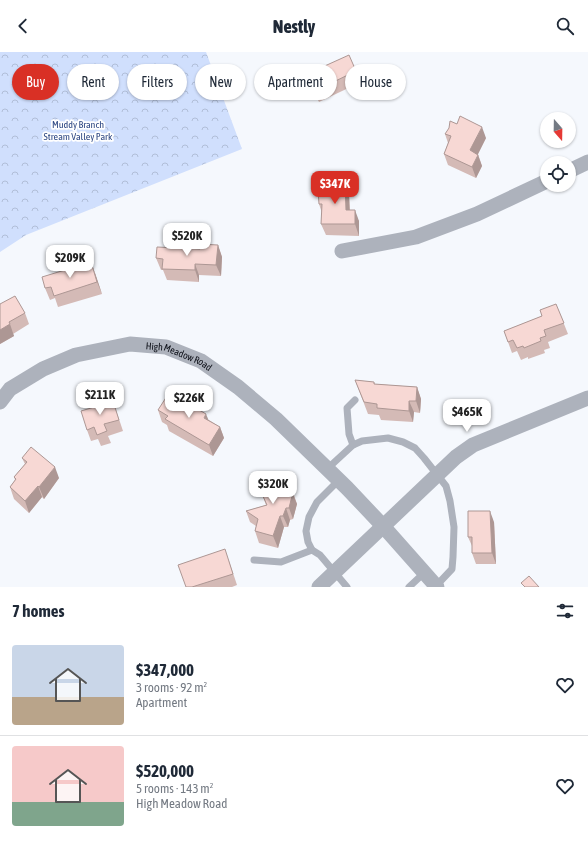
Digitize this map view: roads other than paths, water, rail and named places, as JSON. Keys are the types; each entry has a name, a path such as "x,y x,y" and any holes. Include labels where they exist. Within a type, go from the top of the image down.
{"street":[{"path":"576,167 588,162"},
{"path":"342,251 416,237 477,214 540,184"},
{"name":"High Meadow Road","path":"0,402 10,389 43,369 76,355 130,344 166,347 201,361 238,387 276,419 339,480 383,526 436,587"},
{"path":"319,587 456,457 473,445 588,398"}],"lane":[{"path":"353,445 349,434 347,408 355,400"},
{"path":"327,469 353,445 362,441 388,438 403,442 415,448 438,474 446,486 450,501 454,535 452,569 436,587"},
{"path":"339,480 317,502 308,517 306,531 308,542 312,550 320,555 347,587"},
{"path":"254,560 281,562 312,550"},
{"path":"408,587 424,573"}],"park label":[{"name":"Muddy Branch Stream Valley Park","path":"78,130"}]}
